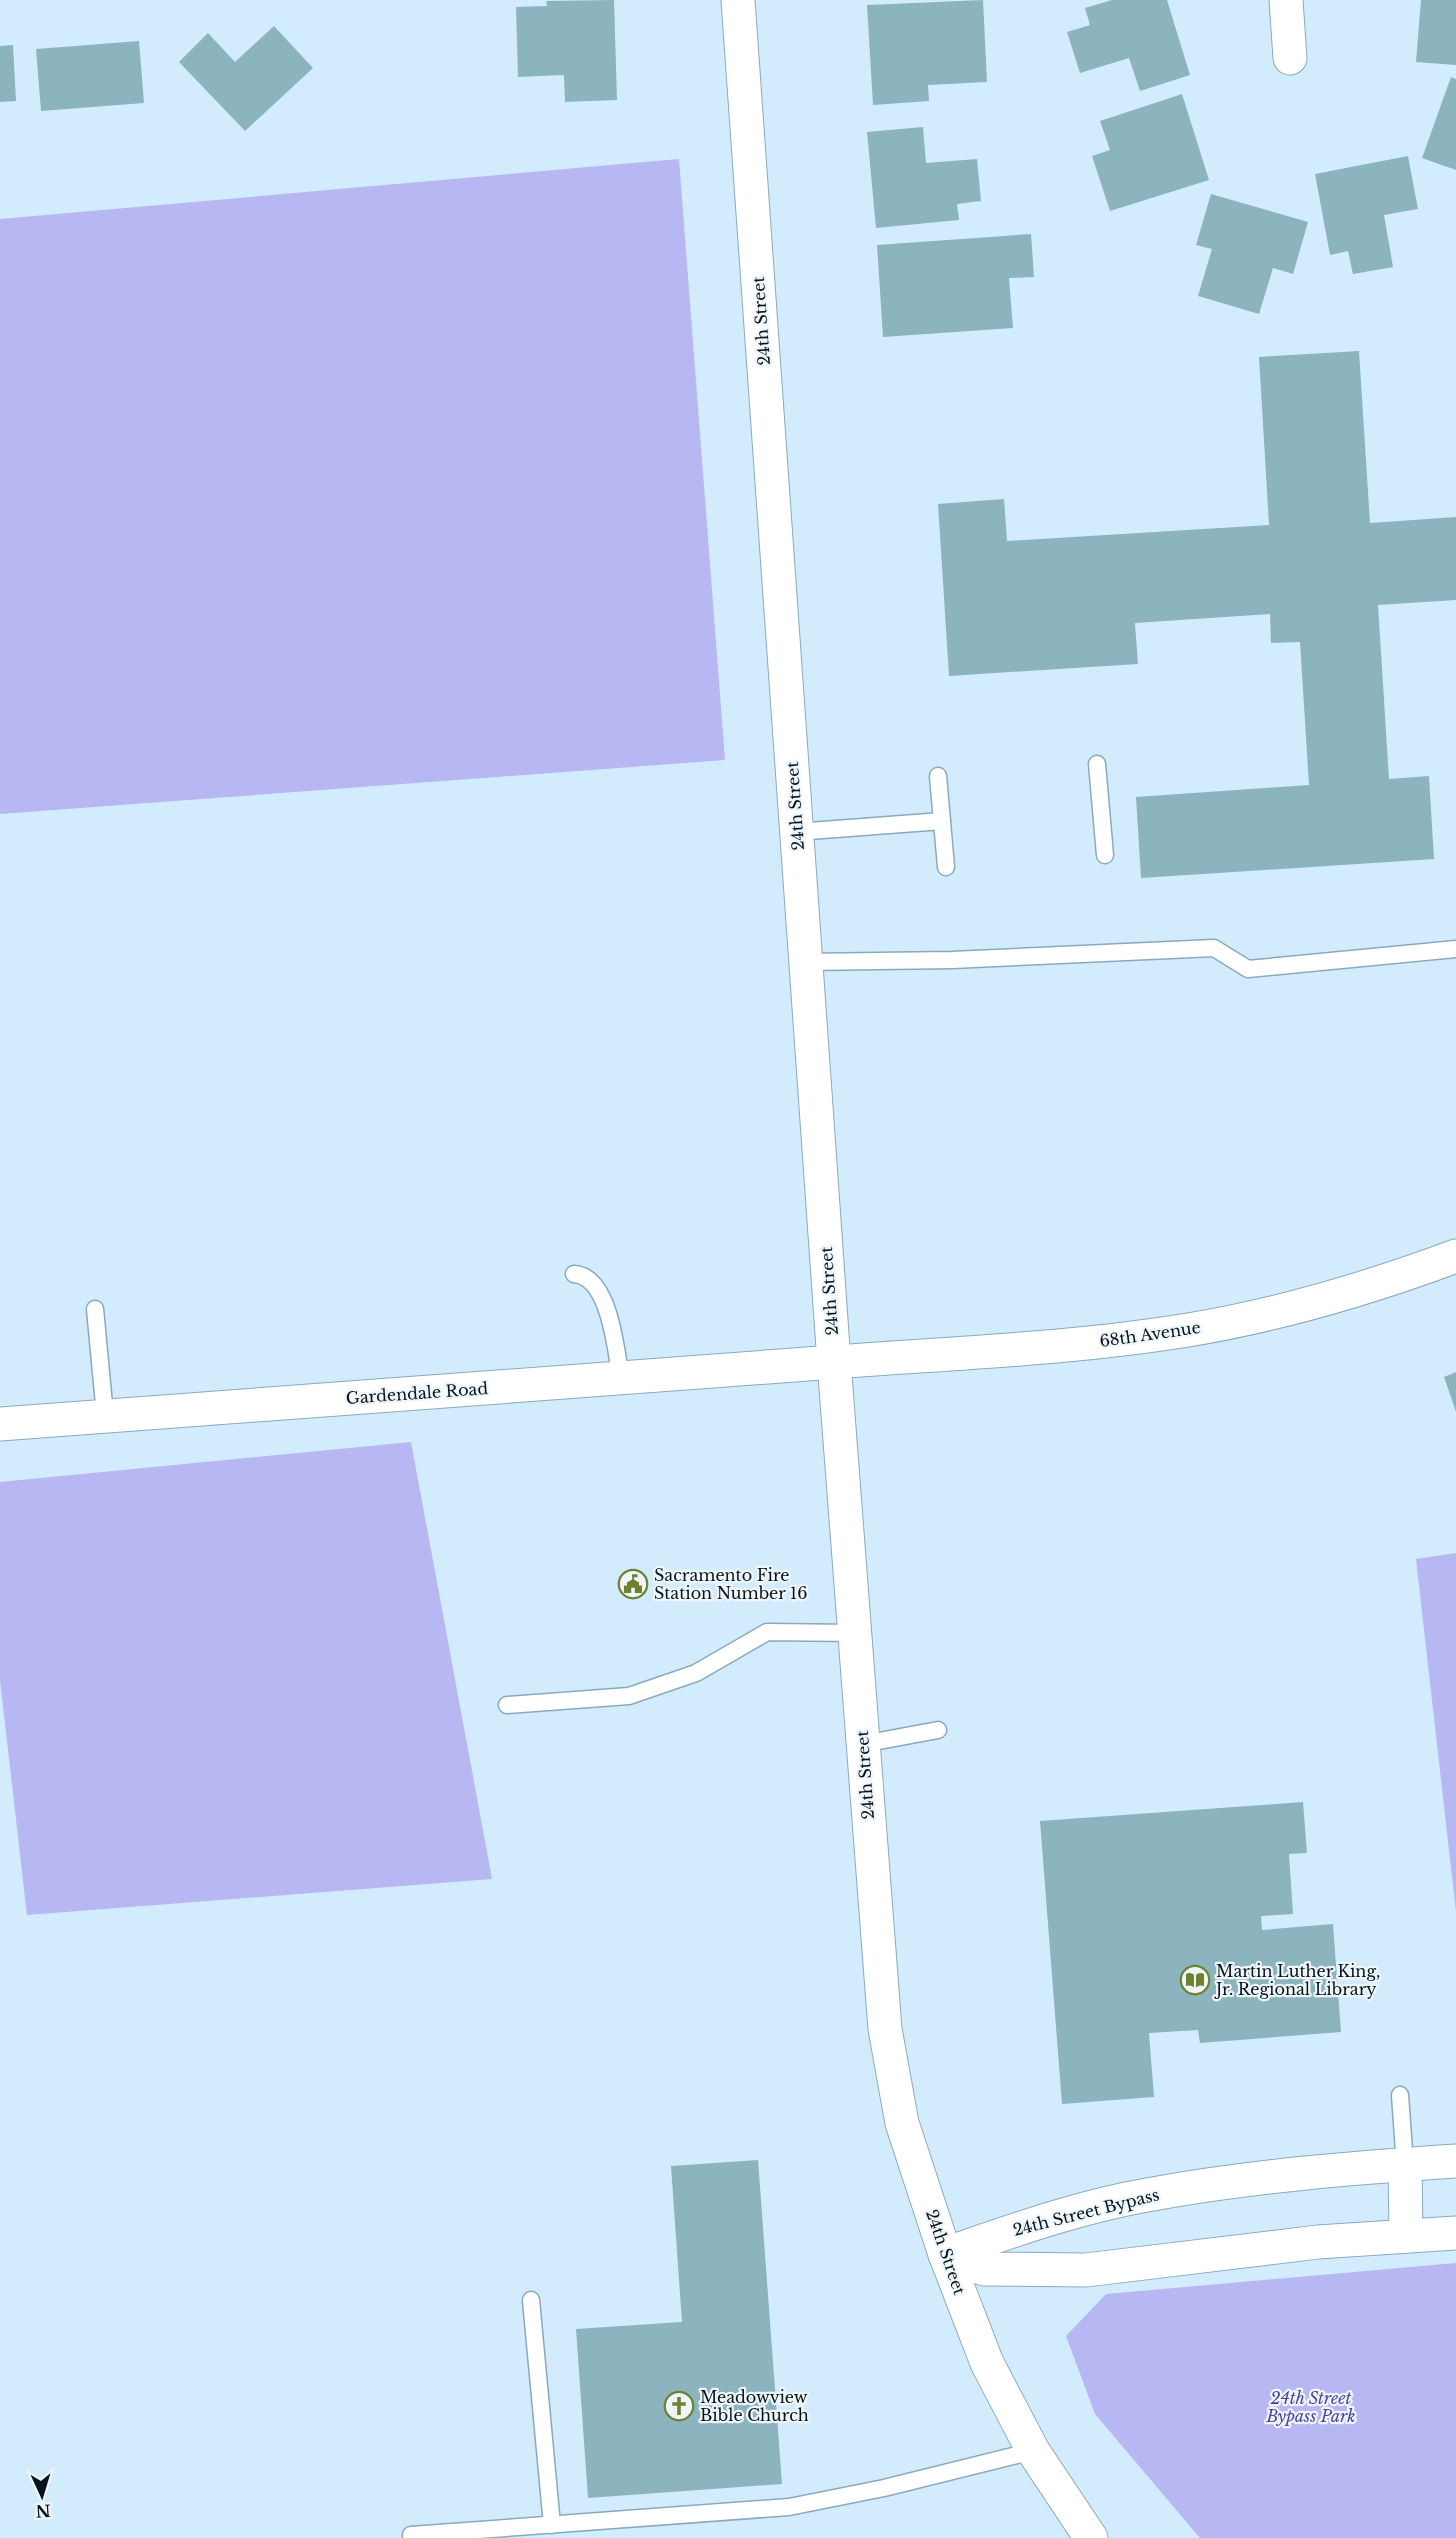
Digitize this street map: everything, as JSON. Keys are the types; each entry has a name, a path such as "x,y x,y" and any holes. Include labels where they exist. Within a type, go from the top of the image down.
{"street":[{"name":"24th Street","path":"738,0 834,1362 885,2029 902,2123 945,2254 987,2363 1033,2451 1090,2538"},
{"path":"1286,0 1290,58"},
{"name":"68th Avenue","path":"834,1362 1057,1346 1188,1330 1258,1316 1391,1280 1456,1256"},
{"name":"Gardendale Road","path":"0,1424 834,1362"},
{"name":"24th Street Bypass","path":"945,2254 1047,2219 1146,2195 1286,2173 1456,2161"},
{"path":"1405,2165 1406,2236"},
{"path":"945,2254 984,2269 1086,2270 1318,2242 1456,2233"}],"lane":[{"path":"1097,764 1105,855"},
{"path":"938,776 946,867"},
{"path":"796,832 942,821"},
{"path":"806,962 952,960 1214,948 1248,969 1456,949"},
{"path":"574,1274 581,1275 594,1284 604,1298 621,1379"},
{"path":"96,1309 105,1415"},
{"path":"507,1706 629,1696 696,1673 767,1632 855,1633"},
{"path":"863,1744 938,1730"},
{"path":"1400,2095 1405,2165"},
{"path":"531,2300 552,2525"},
{"path":"411,2535 789,2507 884,2488 1033,2451"}],"green space":[{"path":"679,159 725,760 0,814 0,219"},
{"path":"411,1442 492,1879 27,1915 0,1680 0,1482"},
{"path":"1456,1553 1456,1912 1416,1559"},
{"name":"24th Street Bypass Park","path":"1456,2263 1456,2538 1200,2538 1095,2414 1066,2336 1106,2294"}],"building":[{"path":"614,0 617,100 565,102 564,75 518,77 516,7 547,6 546,1"},
{"path":"983,0 987,82 928,85 929,101 873,105 867,5"},
{"path":"1112,0 1167,0 1190,75 1140,91 1129,58 1080,73 1067,32 1090,25 1085,8"},
{"path":"1421,0 1456,0 1456,65 1416,62"},
{"path":"274,26 313,68 245,131 179,62 208,33 235,62"},
{"path":"139,41 144,103 41,111 36,49"},
{"path":"13,45 16,101 0,102 0,46"},
{"path":"1451,77 1456,79 1456,170 1422,158"},
{"path":"1182,94 1209,180 1110,211 1092,156 1110,150 1100,121"},
{"path":"923,127 926,163 977,159 981,201 957,204 959,220 876,228 867,132"},
{"path":"1408,156 1418,209 1384,215 1393,267 1353,274 1348,251 1330,255 1315,174"},
{"path":"1211,194 1308,222 1293,274 1273,268 1259,314 1198,296 1212,249 1196,245"},
{"path":"1031,234 1034,277 1009,278 1013,328 883,337 877,245"},
{"path":"1359,351 1370,523 1456,517 1456,600 1378,605 1389,779 1429,776 1434,859 1141,878 1136,797 1309,785 1300,642 1271,643 1270,614 1135,623 1138,664 949,676 938,504 1004,499 1007,541 1269,525 1259,357"},
{"path":"1456,1372 1456,1412 1444,1377"},
{"name":"Martin Luther King, Jr. Regional Library","path":"1303,1802 1307,1853 1289,1854 1293,1914 1261,1916 1262,1930 1333,1924 1341,2032 1200,2043 1198,2030 1149,2033 1154,2097 1062,2104 1040,1821"},
{"name":"Meadowview Bible Church","path":"758,2160 782,2484 588,2498 576,2329 682,2322 671,2166"}],"place":[{"name":"Sacramento Fire Station Number 16","path":"633,1584"},
{"name":"Martin Luther King, Jr. Regional Library","path":"1195,1980"},
{"name":"Meadowview Bible Church","path":"679,2406"}]}
